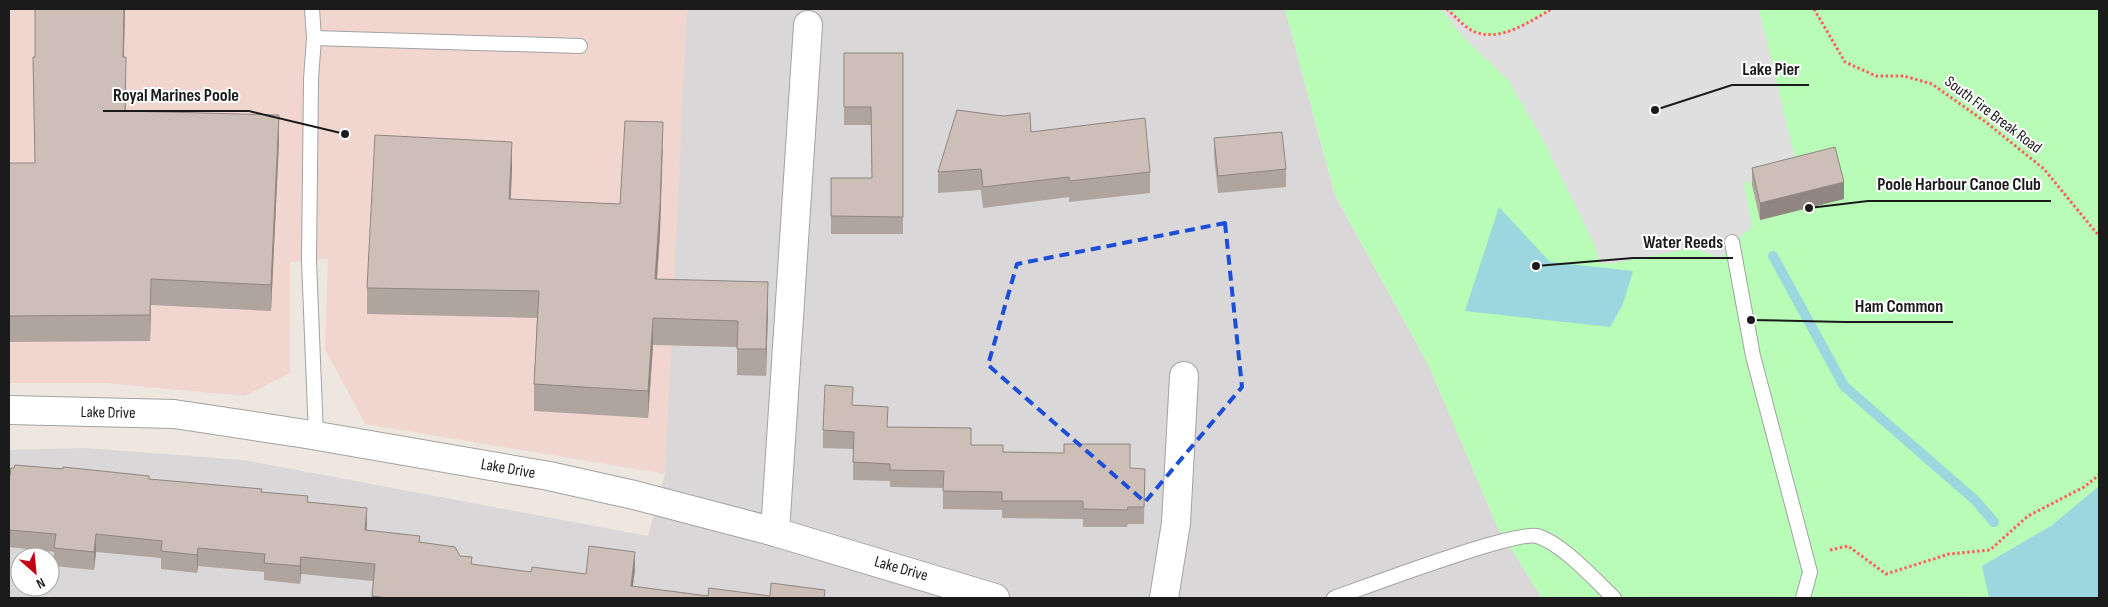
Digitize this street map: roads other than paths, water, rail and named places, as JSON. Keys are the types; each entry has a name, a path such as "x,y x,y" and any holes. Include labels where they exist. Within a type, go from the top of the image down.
{"street":[{"path":"775,532 808,25"},
{"path":"1164,598 1176,523 1184,376"},
{"name":"Lake Drive","path":"9,410 174,414 549,476 634,495 775,532 995,598"}],"lane":[{"path":"312,9 314,38 308,261 316,436"},
{"path":"314,38 580,46"},
{"path":"1732,242 1753,356 1810,572 1803,598"},
{"path":"1334,598 1506,540 1536,536 1566,552 1614,598"}],"water":[{"path":"1499,207 1550,262 1633,271 1623,304 1610,327 1465,311"},
{"path":"2099,486 2099,598 1989,598 1982,566 2051,526"}],"waterway":[{"path":"1773,256 1844,386 1975,500 1994,522"}],"place":[{"name":"Lake Pier","path":"1655,110"},
{"name":"Royal Marines Poole","path":"345,134"},
{"name":"Poole Harbour Canoe Club","path":"1809,208"},
{"name":"Water Reeds","path":"1536,266"},
{"name":"Ham Common","path":"1751,320"}]}
